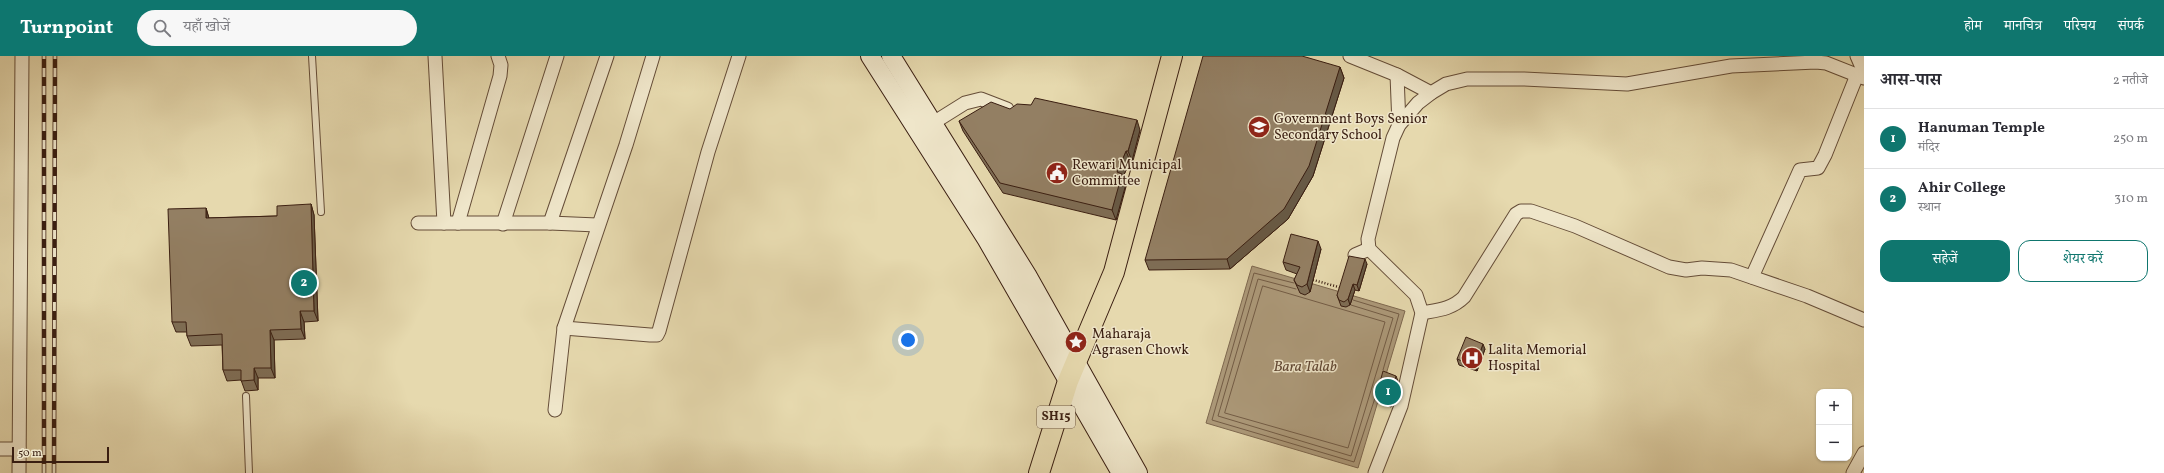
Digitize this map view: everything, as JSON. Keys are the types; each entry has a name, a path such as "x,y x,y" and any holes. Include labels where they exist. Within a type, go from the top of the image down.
{"main road":[{"path":"870,56 987,240 1120,473"},
{"path":"891,56 1027,275 1138,473"},
{"path":"1076,362 1114,272 1172,56"},
{"name":"SH15","path":"1038,473 1068,381 1076,362"}],"street":[{"path":"19,473 22,56"},
{"path":"435,56 444,223"},
{"path":"458,223 500,76 501,65 498,56"},
{"path":"503,224 557,56"},
{"path":"550,223 607,56"},
{"path":"555,410 564,328 597,225 626,145 653,56"},
{"path":"564,328 650,335 656,334 659,331 708,152 739,56"},
{"path":"1350,56 1397,75 1431,93"},
{"path":"1752,277 1800,170 1818,168 1825,155 1862,75 1857,56"},
{"path":"1375,473 1401,406 1422,312 1416,295 1369,249 1368,239 1392,138 1399,125 1418,103 1446,84 1467,79 1524,79 1627,84 1731,66 1816,62 1826,63 1862,75"},
{"path":"1397,75 1399,125"},
{"path":"933,123 965,103 981,99 1013,111"},
{"path":"1422,312 1449,308 1464,297 1516,214 1521,210 1531,211 1575,226 1669,267 1686,270 1724,268 1807,296 1864,320"},
{"path":"418,223 550,223 597,225"},
{"path":"1355,255 1369,249"},
{"path":"0,449 19,449"},
{"path":"1853,473 1864,453"}],"lane":[{"path":"312,56 321,212"},
{"path":"246,396 249,473"}],"path":[{"path":"1307,278 1345,288"}],"water":[{"name":"Bara Talab","path":"1252,266 1405,311 1358,468 1206,423"}],"building":[{"name":"Government Boys Senior Secondary School","path":"1203,56 1302,56 1340,67 1309,166 1284,209 1227,259 1145,260"},
{"name":"Rewari Municipal Committee","path":"1035,98 1137,120 1128,151 1126,151 1117,172 1122,174 1112,210 1000,183 959,121 991,102 1010,109 1017,104 1031,105"},
{"path":"311,204 314,311 300,311 301,329 270,330 271,368 254,368 254,380 241,381 241,370 223,370 222,334 187,336 186,322 172,322 168,209 206,208 206,218 277,216 277,206"},
{"path":"1291,234 1318,241 1307,284 1302,287 1297,285 1294,280 1300,267 1283,262"},
{"path":"1349,256 1365,259 1357,285 1353,284 1348,299 1344,302 1339,300 1337,295"},
{"path":"1466,337 1483,344 1475,366 1457,359"},
{"path":"1383,371 1396,376 1389,401 1376,397"}],"railway":[{"path":"44,56 44,473"},
{"path":"54,473 55,56"}],"place":[{"name":"Government Boys Senior Secondary School","path":"1259,127"},
{"name":"Rewari Municipal Committee","path":"1057,173"},
{"name":"Ahir College","path":"304,283"},
{"name":"Maharaja Agrasen Chowk","path":"1076,342"},
{"name":"Lalita Memorial Hospital","path":"1472,358"},
{"name":"Hanuman Temple","path":"1388,392"}]}
